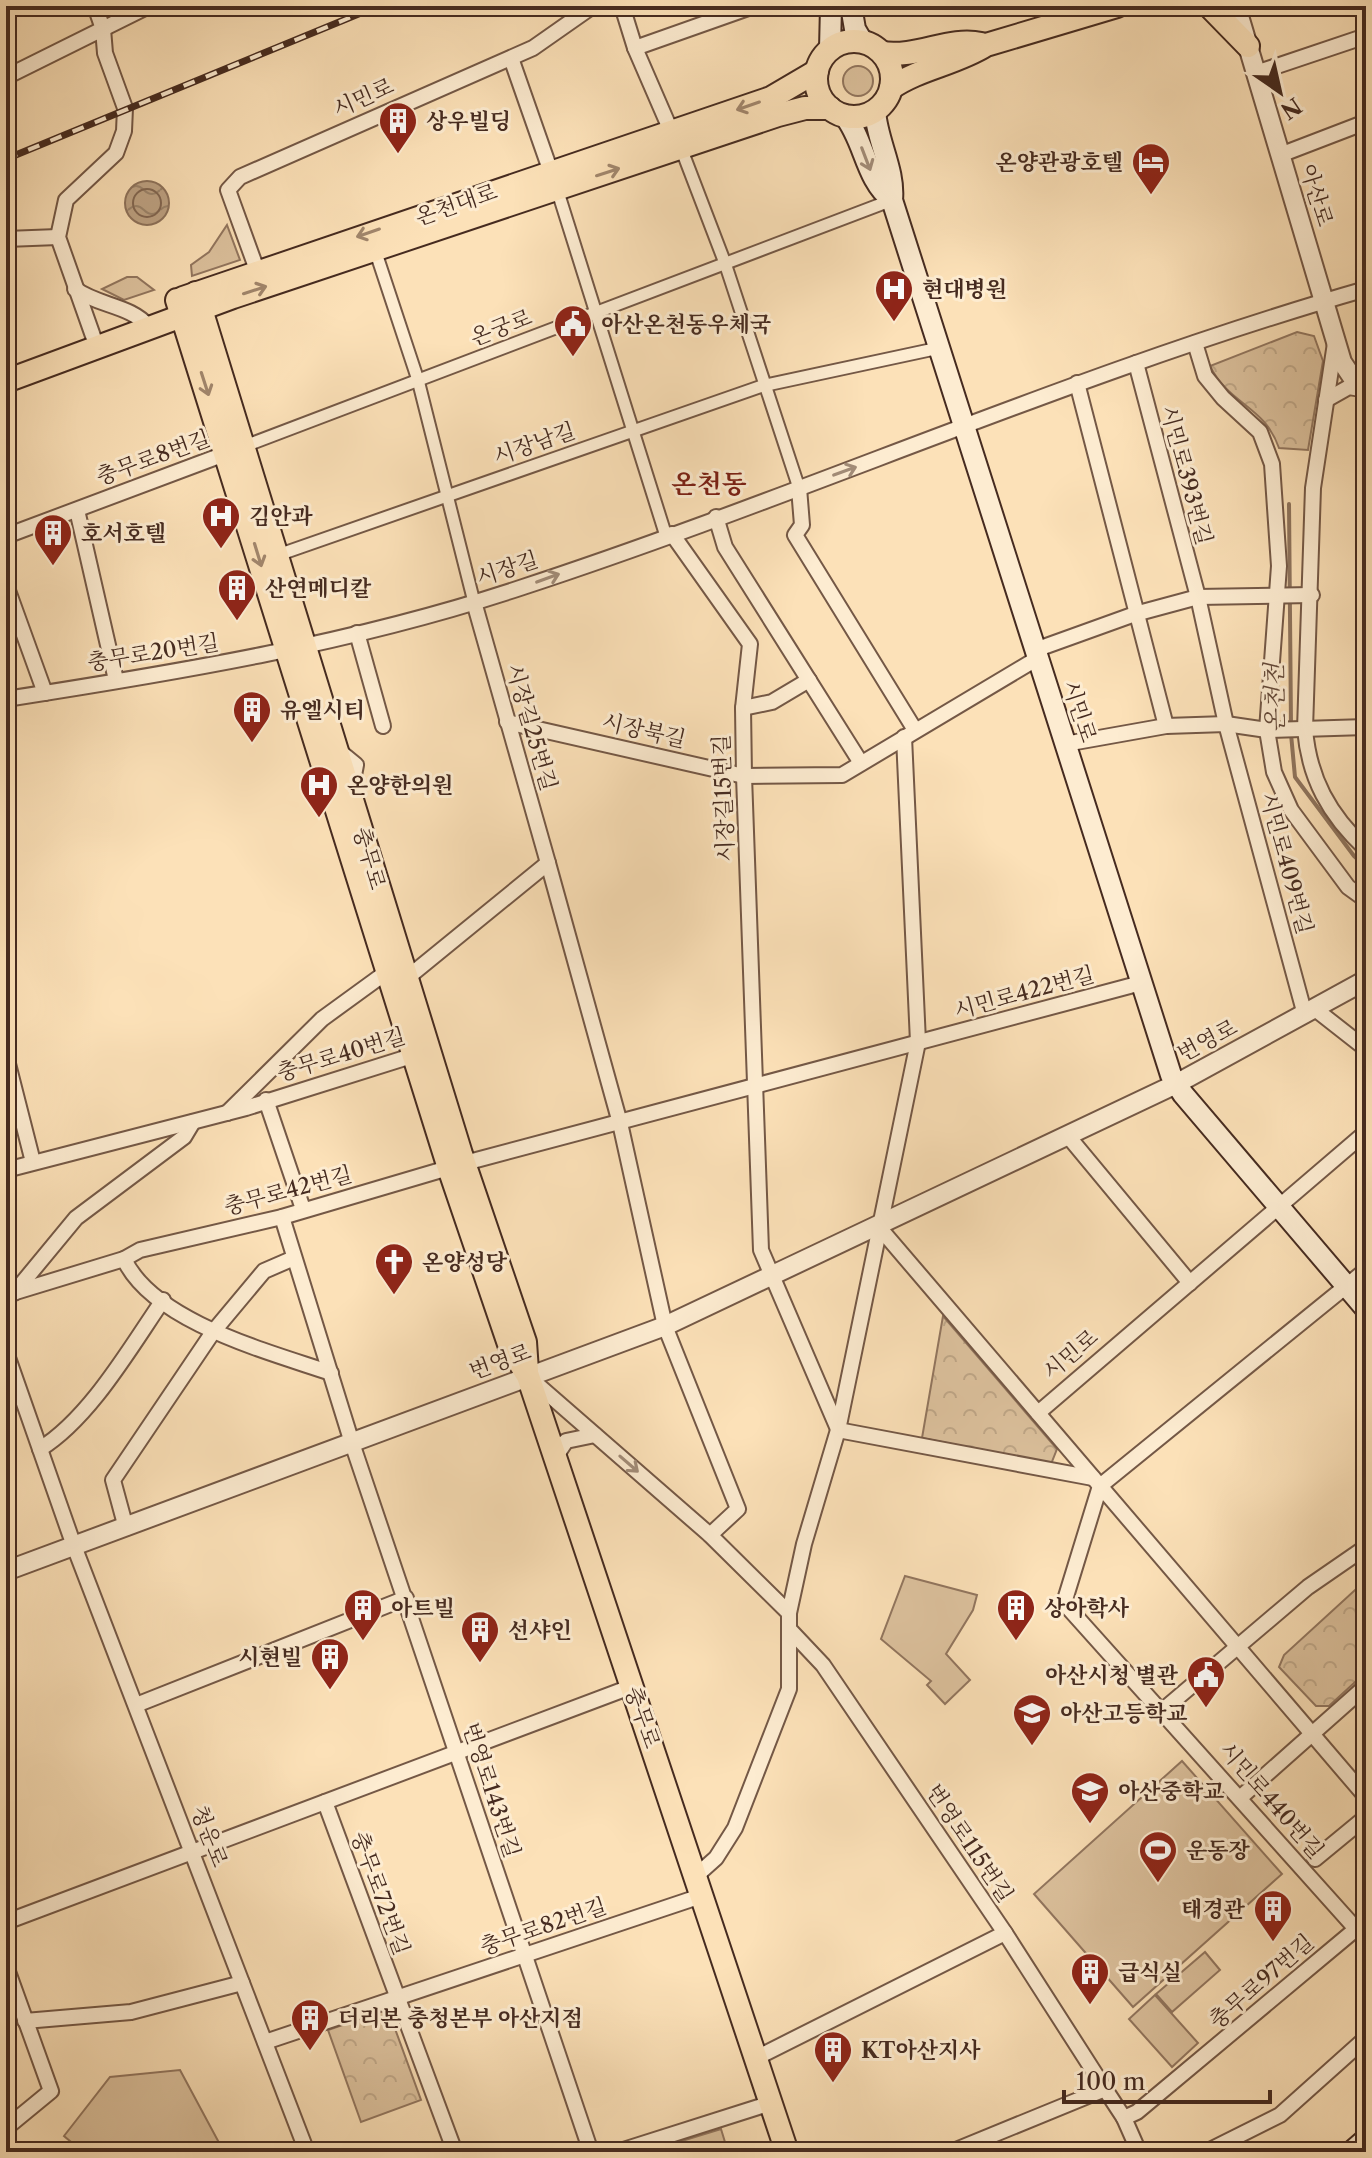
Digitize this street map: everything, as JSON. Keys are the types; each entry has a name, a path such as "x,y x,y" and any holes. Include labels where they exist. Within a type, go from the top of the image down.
{"main road":[{"path":"831,6 830,49 817,71 817,88 837,111 864,115 875,111 891,88 908,76 968,56 986,45 1117,6"},
{"path":"851,6 855,29 862,41 882,53 905,56 968,41 986,45"},
{"path":"1209,6 1248,46"},
{"path":"830,49 845,42 862,41"},
{"path":"882,53 891,69 891,88"},
{"name":"온천대로","path":"6,381 189,304 257,270 554,180 676,139 771,98 817,71"},
{"name":"온천대로","path":"676,139 805,108 837,111"},
{"name":"시민로","path":"837,111 854,128 878,189 892,200"},
{"name":"시민로","path":"875,111 876,131 893,185 892,200 1141,983 1176,1084 1366,1309"},
{"name":"온천대로","path":"189,304 375,250 554,180"},
{"name":"충무로","path":"189,304 457,1166 525,1342 528,1376 787,2152"},
{"name":"온천대로","path":"6,370 93,336 144,322"},
{"name":"충무로","path":"236,450 278,555 298,649 339,751 397,975"},
{"path":"1351,2152 1366,2139"}],"street":[{"path":"93,336 58,237 66,200 116,153 124,131 125,108 105,53 103,29 95,6"},
{"path":"6,77 149,6"},
{"name":"시민로","path":"257,270 228,190 240,177 533,48 593,6"},
{"path":"622,6 635,48 676,139 725,263 762,386 799,488 802,525 795,535 910,734 918,1042 838,1430 804,1544 789,1621 789,1689 735,1828 700,1885"},
{"path":"635,48 754,6"},
{"name":"아산로","path":"1236,6 1336,341 1347,370 1366,390"},
{"path":"1256,73 1366,36"},
{"path":"511,58 599,312 632,430 669,535"},
{"path":"1280,155 1366,122"},
{"name":"온궁로","path":"236,450 892,200"},
{"path":"6,239 58,237"},
{"path":"375,250 418,380 450,494 474,602"},
{"path":"75,289 87,298 144,322"},
{"path":"964,427 1077,383 1366,289"},
{"path":"1336,341 1313,488 1312,595 1305,729 1308,762 1317,788 1350,834 1366,849"},
{"path":"1195,343 1205,376 1213,388 1250,420 1267,446 1272,464 1279,566 1267,730 1274,772 1291,810 1348,887 1366,900"},
{"name":"시장남길","path":"278,555 762,386 939,348"},
{"name":"시민로393번길","path":"1136,363 1198,597 1226,724"},
{"path":"1077,383 1166,726"},
{"path":"1326,400 1349,387 1366,390"},
{"name":"시장길","path":"298,649 474,602 669,535 964,427"},
{"name":"충무로8번길","path":"6,536 236,450"},
{"name":"충무로8번길","path":"77,510 116,680"},
{"path":"716,517 725,547 861,763"},
{"name":"시장길15번길","path":"669,535 750,644 743,708 744,776 757,1085"},
{"path":"6,585 45,693"},
{"name":"시장북길","path":"507,722 744,776 842,775 1036,654 1135,614 1198,597 1312,595"},
{"name":"시장길25번길","path":"474,602 620,1123"},
{"path":"357,633 383,726"},
{"name":"충무로20번길","path":"6,699 298,649"},
{"path":"743,708 772,702 809,680"},
{"path":"1065,744 1166,726 1226,724 1267,730 1366,727"},
{"name":"시민로409번길","path":"1226,724 1310,1012"},
{"path":"227,1113 322,1019 397,975 548,863"},
{"name":"번영로","path":"6,1571 665,1326 1176,1084 1366,980"},
{"name":"시민로422번길","path":"457,1166 1141,983"},
{"path":"1310,1012 1366,1049"},
{"name":"충무로40번길","path":"6,1170 227,1113 421,1053"},
{"path":"6,1056 33,1162"},
{"path":"757,1085 761,1250 838,1430"},
{"name":"충무로40번길","path":"266,1100 303,1209"},
{"path":"10,1294 76,1218 184,1137 193,1122"},
{"path":"620,1123 665,1326 738,1509 710,1535"},
{"path":"1279,1206 1366,1132"},
{"path":"1068,1136 1190,1283"},
{"name":"충무로42번길","path":"10,1294 124,1259 140,1250 282,1217 457,1166"},
{"name":"시민로","path":"1038,1413 1279,1206"},
{"path":"282,1217 352,1443"},
{"path":"878,1226 1366,1797"},
{"path":"126,1528 113,1480 213,1332 264,1271 294,1258"},
{"path":"124,1259 131,1275 213,1332 331,1373"},
{"path":"838,1430 1096,1482 1366,1270"},
{"path":"40,1449 55,1440 107,1381 163,1300"},
{"name":"청운로","path":"6,1352 74,1546 307,2152"},
{"name":"번영로115번길","path":"528,1376 710,1535 789,1621 823,1665 1005,1933 1105,2089"},
{"path":"559,1468 558,1453 566,1441 595,1435"},
{"name":"번영로143번길","path":"352,1443 591,2152"},
{"name":"시민로440번길","path":"1096,1482 1064,1603 1361,1934"},
{"path":"1163,1710 1308,1587 1366,1547"},
{"path":"136,1705 406,1598"},
{"path":"6,1922 633,1686"},
{"path":"1241,1797 1366,1686"},
{"name":"충무로72번길","path":"325,1802 396,1999"},
{"path":"1315,1859 1366,1817"},
{"name":"충무로82번길","path":"265,2042 524,1956 700,1885"},
{"path":"756,2058 1005,1933"},
{"name":"충무로97번길","path":"1124,2118 1152,2103 1361,1934"},
{"path":"6,1966 51,2091 6,2128"},
{"path":"25,2021 131,2012 242,1983"},
{"path":"396,1999 455,2152"},
{"path":"1206,2152 1280,2115 1366,2038"},
{"path":"951,2152 1105,2089 1124,2118 1139,2152"},
{"path":"617,2152 771,2103"}],"green space":[{"path":"858,66 869,70 873,81 869,92 858,96 847,92 843,81 847,70"},
{"path":"227,225 240,260 192,276 191,265 209,252"},
{"path":"127,277 137,277 154,290 124,300 102,289"},
{"path":"1297,332 1314,336 1323,361 1308,450 1279,448 1265,423 1227,389 1210,366"},
{"path":"943,1316 1057,1449 1051,1464 922,1438"},
{"path":"905,1576 977,1595 973,1610 946,1654 970,1680 945,1704 927,1685 931,1681 881,1639"},
{"path":"1366,1580 1366,1672 1329,1706 1316,1706 1279,1667 1284,1655"},
{"name":"운동장","path":"1182,1761 1282,1874 1133,2007 1034,1894"},
{"path":"1205,1952 1220,1970 1172,2012 1156,1994"},
{"path":"1155,1995 1198,2043 1172,2067 1129,2019"},
{"path":"383,2011 390,2015 421,2100 361,2122 328,2030"},
{"path":"180,2070 224,2152 83,2152 64,2136 110,2077"},
{"path":"721,2129 728,2152 674,2152 672,2144"}],"water":[{"path":"147,181 162,188 169,203 162,218 147,225 132,218 125,203 132,188"}],"waterway":[{"name":"온천천","path":"1289,504 1291,725"},
{"name":"온천천","path":"1291,734 1295,777 1354,856 1366,867"}],"railway":[{"path":"6,159 378,6"}],"place":[{"name":"상우빌딩","path":"398,155"},
{"name":"온양관광호텔","path":"1151,196"},
{"name":"현대병원","path":"894,323"},
{"name":"아산온천동우체국","path":"573,358"},
{"name":"김안과","path":"221,550"},
{"name":"호서호텔","path":"53,567"},
{"name":"산연메디칼","path":"237,622"},
{"name":"유엘시티","path":"252,744"},
{"name":"온양한의원","path":"319,819"},
{"name":"온양성당","path":"394,1296"},
{"name":"아트빌","path":"363,1642"},
{"name":"상아학사","path":"1016,1642"},
{"name":"선샤인","path":"480,1664"},
{"name":"시현빌","path":"330,1691"},
{"name":"아산시청 별관","path":"1206,1709"},
{"name":"아산고등학교","path":"1032,1747"},
{"name":"아산중학교","path":"1090,1825"},
{"name":"운동장","path":"1158,1884"},
{"name":"태경관","path":"1273,1943"},
{"name":"급식실","path":"1090,2006"},
{"name":"더리본 충청본부 아산지점","path":"310,2052"},
{"name":"KT아산지사","path":"833,2084"}],"district":[{"name":"온천동","path":"709,484"}]}
